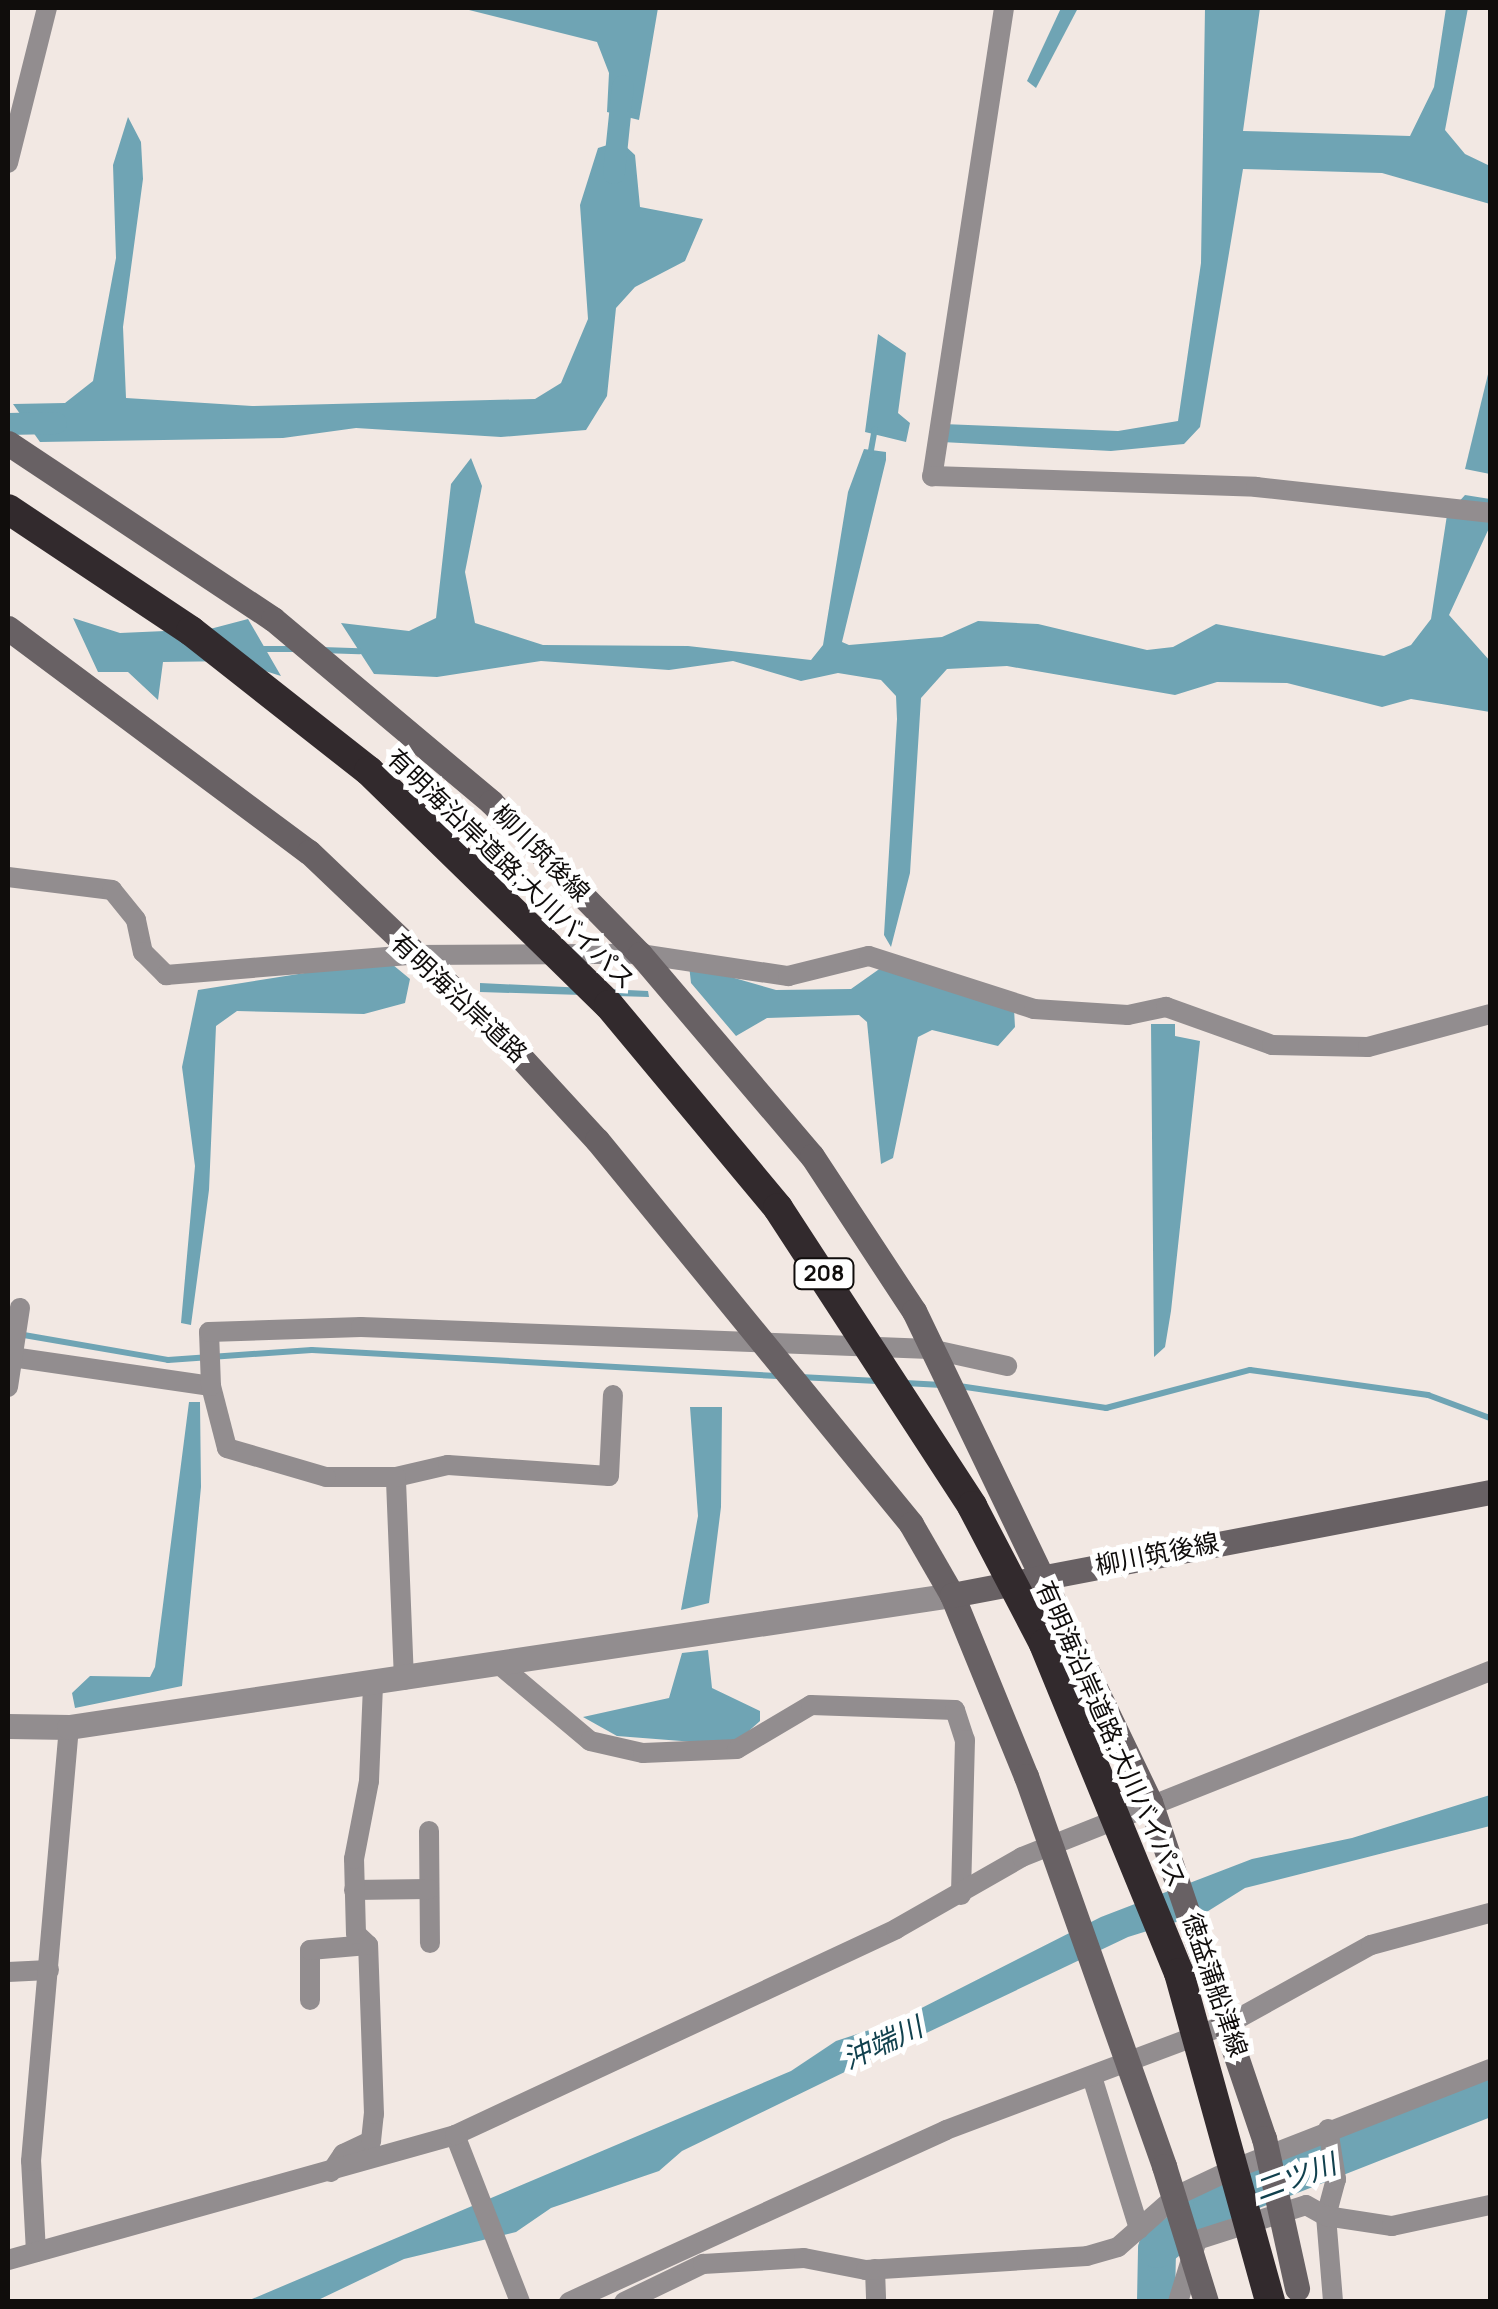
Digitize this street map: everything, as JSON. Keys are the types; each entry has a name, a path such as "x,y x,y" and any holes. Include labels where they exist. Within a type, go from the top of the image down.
{"highway":[{"name":"有明海沿岸道路;大川バイパス","path":"8,509 191,631 370,771 609,1005 778,1208 962,1490 1044,1644 1179,1973 1289,2297"},
{"name":"有明海沿岸道路;大川バイパス","path":"362,780 518,923 673,1096 788,1243 963,1513 1099,1798 1166,1978 1258,2302"}],"main road":[{"name":"柳川筑後線","path":"8,443 272,619 490,802 640,954 812,1156 936,1358 977,1440 1036,1576"},
{"name":"有明海沿岸道路","path":"8,628 309,852 411,955 543,1077 912,1524 952,1596"},
{"name":"柳川筑後線","path":"952,1596 1036,1576 1490,1492"},
{"name":"徳益蒲船津線","path":"1036,1576 1154,1812 1222,1997 1264,2138 1289,2297"},
{"path":"952,1596 1052,1851 1164,2166 1206,2302"}],"street":[{"path":"8,163 47,8"},
{"path":"1004,8 932,476 1256,487 1490,514"},
{"path":"8,877 112,890 136,920 142,952 166,975 411,955 640,954 788,976 869,956 898,960 947,984 1034,1009 1128,1015 1166,1006 1272,1046 1368,1047 1490,1014"},
{"path":"8,1387 19,1314"},
{"path":"613,1395 609,1476 448,1465 396,1477 326,1477 240,1455 227,1448 210,1379 209,1332 361,1327 768,1347 1007,1366"},
{"path":"13,1353 210,1379"},
{"path":"396,1477 404,1680"},
{"path":"8,1726 69,1727 502,1666 952,1596"},
{"path":"502,1666 590,1741 643,1753 737,1749 811,1705 955,1710 965,1740 961,1895"},
{"path":"8,2260 331,2172 458,2143 1052,1851 1490,1671"},
{"path":"331,2172 343,2154 370,2141 368,1945 356,1934 354,1890 373,1684"},
{"path":"36,2252 31,2161 69,1727"},
{"path":"429,1832 430,1943"},
{"path":"354,1890 429,1888"},
{"path":"569,2302 946,2130 1093,2080 1125,2056 1230,2024 1371,1945 1490,1913"},
{"path":"310,2000 310,1950 368,1945"},
{"path":"8,1972 49,1970"},
{"path":"624,2302 664,2291 703,2264 804,2258 875,2269 1087,2256 1139,2229 1176,2196 1328,2129 1490,2069"},
{"path":"1093,2080 1139,2229"},
{"path":"1328,2129 1336,2179 1326,2216 1333,2302"},
{"path":"458,2143 520,2302"},
{"path":"1178,2302 1197,2240 1306,2205 1326,2216 1392,2226 1490,2204"},
{"path":"875,2269 876,2302"}],"water":[{"path":"461,8 658,8 639,120 607,112 609,73 597,42"},
{"path":"1061,8 1078,8 1036,88 1027,81"},
{"path":"1205,8 1260,8 1243,131 1410,136 1434,87 1446,8 1468,8 1445,130 1465,154 1490,166 1490,204 1382,173 1243,169 1200,427 1184,444 1111,451 942,442 943,424 1118,431 1178,421 1201,263"},
{"path":"128,117 141,142 143,179 123,327 126,398 252,406 535,399 561,383 588,319 580,205 598,148 620,141 635,155 640,207 703,219 685,261 635,287 616,308 607,396 586,430 501,437 356,428 283,438 40,442 13,404 65,403 93,381 116,258 113,165"},
{"path":"878,334 906,353 898,413 910,423 906,442 865,432"},
{"path":"1490,366 1490,474 1465,469"},
{"path":"864,449 886,452 886,460 842,642 849,645 942,637 978,621 1038,624 1147,650 1173,647 1216,624 1384,656 1411,645 1431,619 1447,515 1465,495 1490,499 1490,526 1449,615 1490,661 1490,712 1411,699 1382,707 1287,683 1217,682 1175,695 1007,666 947,669 921,698 910,873 891,947 884,935 897,719 896,696 881,680 838,673 801,681 733,661 669,670 541,661 437,677 374,674 341,623 409,631 436,618 451,484 471,458 482,486 465,572 475,623 543,645 688,646 811,660 823,645 848,492"},
{"path":"73,618 120,633 210,629 248,619 281,676 234,661 163,662 158,700 128,672 98,672"},
{"path":"387,960 410,979 405,1003 364,1014 237,1011 216,1026 209,1190 191,1325 181,1323 195,1166 182,1067 198,990"},
{"path":"689,965 776,990 851,989 885,965 1014,1009 1015,1027 998,1046 932,1030 918,1037 893,1158 881,1164 867,1022 859,1015 767,1018 736,1036 691,983"},
{"path":"480,983 648,991 649,997 480,992"},
{"path":"1151,1024 1175,1024 1175,1036 1200,1041 1171,1311 1165,1347 1154,1357"},
{"path":"189,1402 200,1402 201,1487 182,1686 75,1708 72,1693 90,1676 150,1677 155,1667"},
{"path":"690,1407 722,1407 721,1507 709,1603 681,1610 698,1516"},
{"path":"708,1650 712,1688 760,1711 760,1721 733,1745 617,1736 583,1717 669,1698 682,1653"},
{"name":"沖端川","path":"1490,1795 1490,1826 1245,1888 1205,1913 1128,1937 855,2067 682,2151 659,2171 551,2208 516,2232 404,2259 316,2301 245,2302 791,2071 836,2041 894,2022 1101,1917 1252,1859 1352,1838"}],"waterway":[{"path":"614,173 623,86"},
{"path":"8,424 56,423"},
{"path":"870,456 875,429"},
{"path":"262,649 294,649"},
{"path":"322,650 359,651"},
{"path":"18,1334 168,1360 312,1350 777,1376"},
{"path":"959,1386 1106,1408 1250,1370 1428,1395 1490,1418"},
{"path":"800,1377 877,1381"},
{"path":"905,1383 942,1385"},
{"name":"二ツ川","path":"1156,2302 1157,2249 1212,2206 1490,2097"}]}
